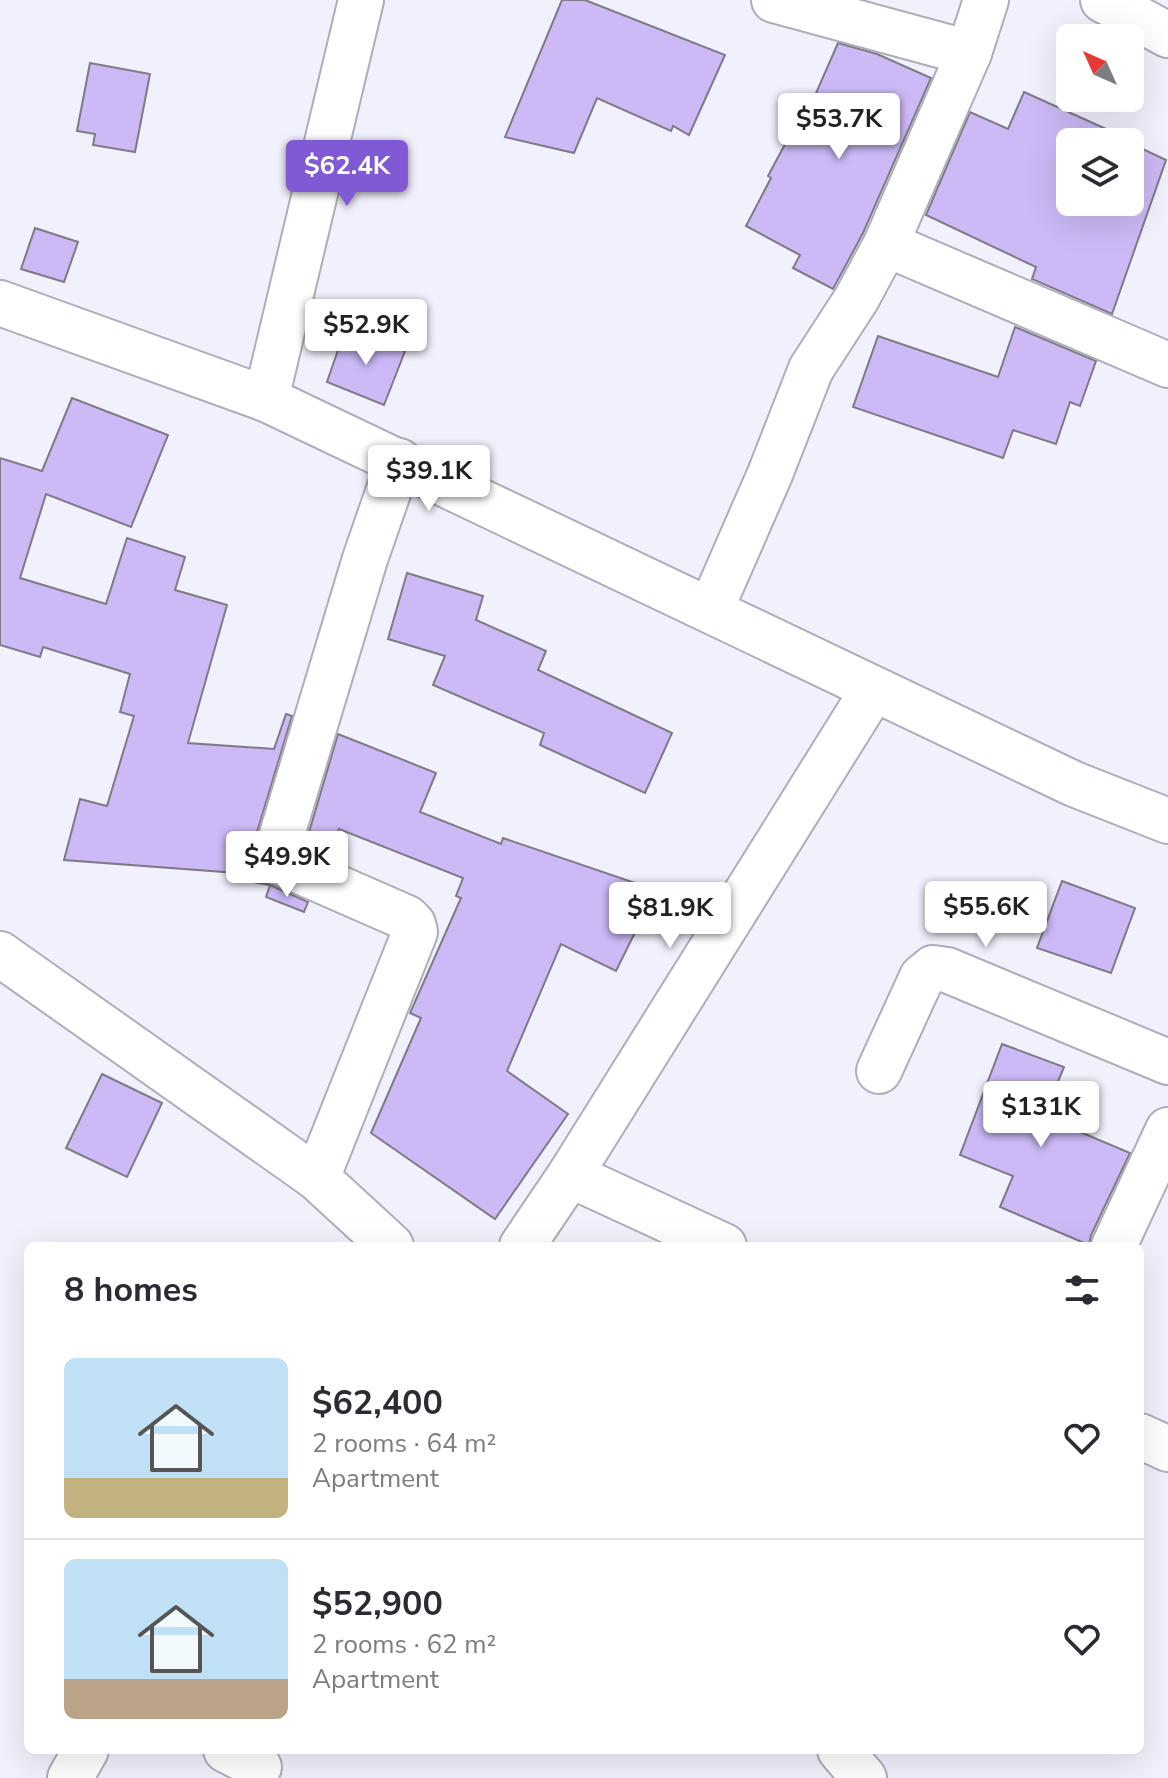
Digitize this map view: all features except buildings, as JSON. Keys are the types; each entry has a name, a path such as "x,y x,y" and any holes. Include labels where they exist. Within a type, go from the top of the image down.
{"street":[{"path":"266,399 361,0"},
{"path":"774,0 969,53"},
{"path":"711,609 770,474 811,369 857,298 886,244 969,53 986,0"},
{"path":"1103,0 1168,35"},
{"path":"886,244 1168,365"},
{"path":"0,303 266,399 711,609 873,690 1074,784 1168,821"},
{"path":"317,1178 415,932 407,918 275,858 365,559 399,461"},
{"path":"525,1242 570,1175 873,690"},
{"path":"0,954 317,1178 387,1242"},
{"path":"879,1071 922,977 933,968 947,970 1168,1062"},
{"path":"1116,1242 1168,1130"},
{"path":"570,1175 715,1242"},
{"path":"1144,1438 1168,1449"},
{"path":"70,1778 84,1754"},
{"path":"843,1754 864,1778"}]}
